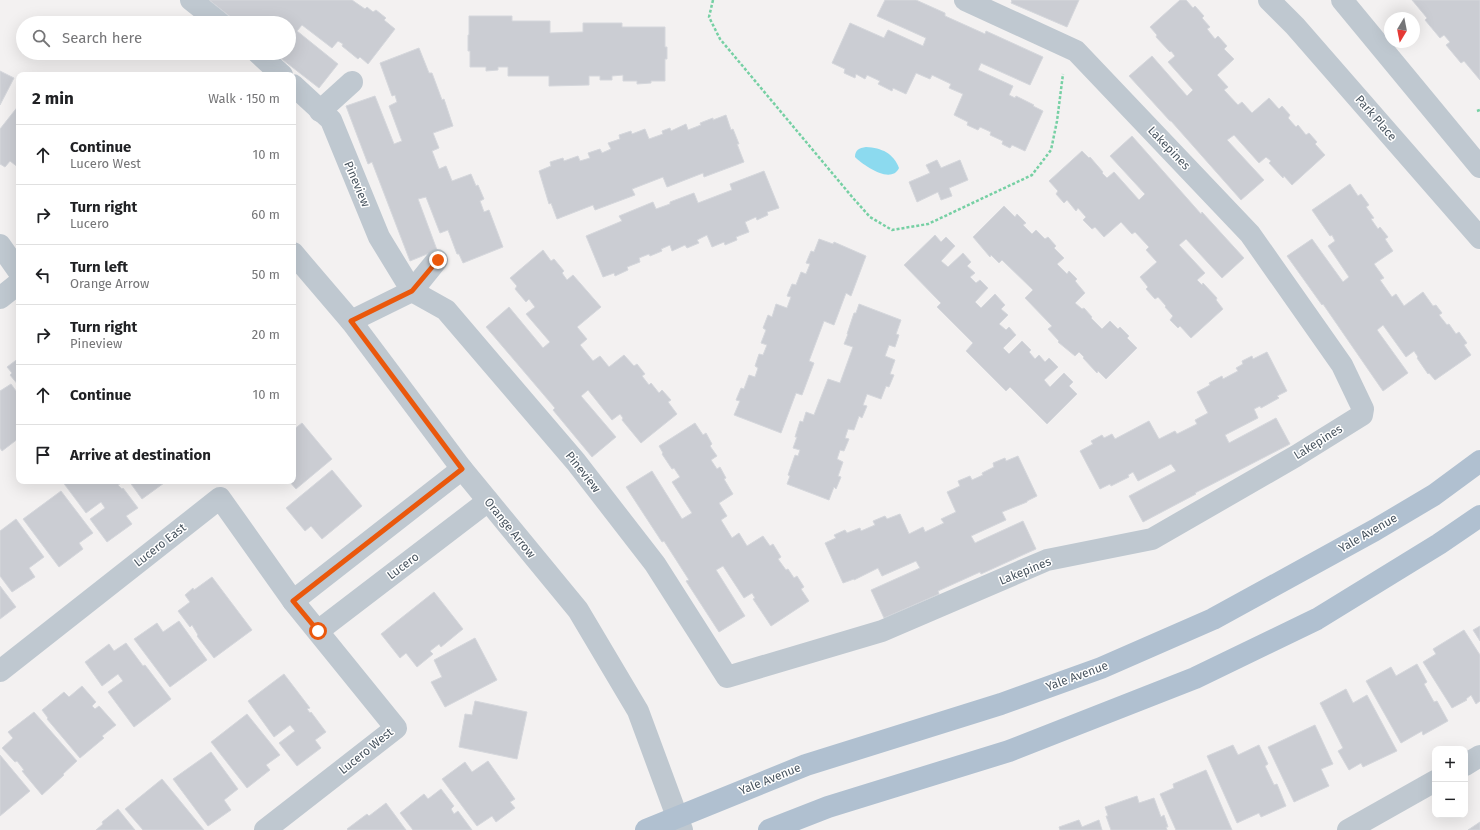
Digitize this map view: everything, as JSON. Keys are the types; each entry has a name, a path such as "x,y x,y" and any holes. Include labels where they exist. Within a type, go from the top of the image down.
{"main road":[{"name":"Yale Avenue","path":"646,830 680,823 806,765 1001,704 1101,668 1213,619 1376,530 1434,495 1480,461"},
{"path":"769,830 828,807 1009,751 1195,678 1317,619 1439,544 1480,516"}],"street":[{"path":"191,0 211,16"},
{"name":"Lakepines","path":"727,677 882,631 1047,560 1152,539 1296,456 1362,415 1363,409 1342,365 1250,234 1076,51 965,0"},
{"name":"Park Place","path":"1269,0 1295,26 1480,238"},
{"path":"1342,0 1480,167"},
{"path":"266,60 279,72"},
{"path":"320,111 352,82"},
{"name":"Pineview","path":"296,88 331,120 379,237 412,291 446,310 576,462 655,564 727,677"},
{"path":"0,244 16,268"},
{"name":"Orange Arrow","path":"296,257 351,321 462,469 578,610 638,711 680,823"},
{"path":"351,321 412,291 438,260"},
{"path":"0,298 16,285"},
{"path":"293,601 462,469"},
{"name":"Lucero East","path":"0,671 220,498 293,601"},
{"name":"Lucero","path":"318,631 488,501"},
{"name":"Lucero West","path":"265,830 396,728 293,601"},
{"path":"1468,763 1480,756"},
{"path":"1348,830 1433,782"}],"path":[{"path":"713,0 709,17 720,39 870,217 892,230 928,224 1032,175 1051,150 1057,122 1064,72 1076,51"}],"water":[{"path":"866,147 886,152 894,159 899,168 895,173 890,175 877,172 870,168 855,157 858,150"}],"building":[{"path":"209,0 352,0 365,9 367,7 373,12 376,10 386,18 384,20 395,29 368,64 360,57 358,59 338,41 332,48 302,25 297,31 338,64 319,88 283,60 296,60 296,16 229,16"},
{"path":"885,0 916,0 945,13 945,16 985,34 986,31 1043,57 1030,85 981,63 978,70 1013,86 1009,95 1015,98 1016,96 1043,111 1025,151 1012,145 1010,148 1002,144 1003,141 990,135 991,132 980,127 978,130 967,125 968,122 954,115 963,94 949,88 951,84 932,75 930,79 916,73 906,94 893,88 892,91 878,84 880,81 867,75 865,79 856,74 855,78 844,73 845,69 832,63 850,23 884,38 888,30 923,46 926,38 877,16"},
{"path":"1011,0 1079,0 1067,27 1011,3"},
{"path":"1180,0 1186,0 1193,8 1195,6 1204,16 1202,18 1210,27 1207,29 1215,39 1218,36 1227,46 1224,49 1234,59 1217,75 1228,87 1224,90 1238,105 1242,102 1252,113 1269,98 1279,109 1282,106 1290,115 1288,118 1296,127 1298,125 1306,135 1309,133 1317,142 1315,144 1325,155 1292,185 1269,163 1271,161 1266,157 1259,163 1234,135 1227,140 1264,180 1241,200 1129,76 1152,56 1187,96 1193,90 1168,62 1175,56 1156,37 1157,35 1150,27"},
{"path":"1412,0 1480,0 1480,80 1464,61 1461,63 1446,45 1450,42 1444,35 1440,38 1425,20 1427,18"},
{"path":"469,16 512,16 512,21 550,21 550,33 583,32 583,23 622,23 622,27 665,27 665,47 667,47 667,59 665,59 665,81 651,81 651,83 637,84 637,81 623,81 623,75 612,76 612,80 600,80 600,76 589,76 589,85 549,86 549,76 508,76 508,67 498,67 498,70 486,71 486,67 470,67 470,51 468,51"},
{"path":"419,48 429,73 432,73 442,100 444,99 453,126 433,133 439,148 432,151 439,169 446,166 452,181 471,174 484,199 480,201 484,212 489,210 503,247 463,263 459,254 457,254 448,230 440,233 426,197 418,199 437,250 410,261 372,162 368,164 346,106 375,96 394,144 402,141 389,106 397,102 395,95 392,96 380,63"},
{"path":"0,71 14,78 0,105"},
{"path":"16,109 16,166 10,161 5,167 0,164 0,129"},
{"path":"726,115 731,130 733,129 739,144 737,144 744,162 704,177 703,173 667,187 663,177 632,189 635,195 595,210 593,205 557,219 551,203 549,204 539,171 551,166 550,162 563,158 564,161 578,156 580,161 590,158 588,153 600,149 602,153 611,149 608,143 620,139 619,135 631,131 632,134 645,129 649,139 663,134 662,131 670,128 671,131 686,124 688,130 701,125 700,123"},
{"path":"1132,136 1201,214 1202,212 1244,258 1222,278 1186,239 1179,245 1205,273 1197,280 1202,285 1203,283 1217,298 1216,300 1223,309 1191,338 1180,326 1178,328 1170,320 1173,316 1158,297 1155,299 1146,289 1148,287 1140,277 1157,262 1146,250 1149,247 1135,232 1132,234 1121,222 1104,237 1095,227 1092,229 1083,220 1086,217 1078,208 1076,211 1067,200 1064,203 1056,194 1058,191 1049,181 1082,151 1089,158 1090,157 1107,178 1114,172 1139,200 1145,194 1110,156"},
{"path":"937,160 941,168 960,160 968,180 949,188 952,196 941,200 938,192 917,202 909,182 930,173 926,165"},
{"path":"764,171 779,208 767,212 768,215 757,220 756,217 745,222 749,232 736,237 737,240 725,245 724,242 712,247 707,235 697,240 699,243 687,248 685,245 672,251 670,245 661,249 662,251 650,256 649,254 639,258 640,262 627,267 628,270 615,276 614,273 603,277 586,236 622,221 619,216 653,202 656,209 694,193 698,203 732,190 730,184"},
{"path":"1350,184 1358,196 1361,194 1369,205 1366,207 1374,218 1371,219 1378,229 1380,227 1388,237 1385,239 1393,251 1374,264 1384,278 1380,280 1392,297 1396,294 1404,306 1423,292 1433,306 1436,305 1442,313 1439,315 1447,325 1449,324 1456,334 1459,332 1467,343 1464,345 1471,355 1435,380 1429,373 1428,374 1414,351 1406,357 1383,325 1377,330 1408,373 1383,391 1323,304 1322,305 1287,256 1312,239 1343,282 1349,277 1328,246 1335,241 1332,235 1330,236 1312,210"},
{"path":"1004,206 1015,217 1017,214 1026,223 1023,225 1032,234 1036,230 1045,239 1048,237 1056,246 1054,248 1064,258 1057,264 1067,274 1069,271 1077,279 1075,281 1085,293 1075,303 1082,309 1084,308 1102,329 1110,321 1118,329 1120,327 1129,336 1127,338 1137,348 1106,379 1098,371 1097,373 1079,352 1075,356 1058,342 1059,341 1048,329 1052,326 1025,298 1033,290 1002,260 999,263 991,255 990,257 973,237"},
{"path":"935,235 941,242 946,237 955,246 941,261 948,267 963,253 971,262 967,266 975,273 970,277 976,283 980,280 988,288 975,302 981,308 995,294 1005,305 1001,309 1008,315 999,324 1006,330 1009,327 1016,335 1003,348 1009,354 1022,341 1031,350 1029,352 1035,359 1039,355 1045,362 1049,358 1058,367 1044,380 1050,387 1064,373 1073,382 1069,386 1077,394 1047,424 1010,387 1006,391 966,351 973,343 937,307 941,303 904,265"},
{"path":"819,239 833,244 834,242 866,256 851,296 846,293 834,325 824,321 809,361 814,363 802,395 796,393 781,433 734,415 740,401 736,400 741,388 744,389 749,375 755,377 758,368 755,366 759,354 763,355 767,345 761,343 766,330 763,328 768,315 772,317 776,304 787,308 791,297 787,296 792,284 796,285 801,272 806,274 810,264 806,263 811,251 814,252"},
{"path":"543,250 551,261 554,259 564,271 562,273 567,280 573,275 601,307 577,327 587,339 580,345 593,361 600,356 609,367 624,355 634,366 637,364 645,374 642,376 649,385 651,383 659,393 662,390 671,400 668,402 677,414 641,443 622,420 623,418 620,414 612,420 588,390 581,396 616,437 592,457 553,410 555,408 486,327 509,307 543,348 550,342 526,314 535,307 529,299 526,302 515,289 517,286 510,278"},
{"path":"859,304 901,320 896,334 899,335 895,347 889,345 885,356 895,360 890,374 894,375 889,387 886,386 881,399 867,394 863,405 867,406 862,418 859,416 854,430 848,429 845,438 849,439 844,451 840,450 837,459 843,462 838,476 841,477 836,489 834,487 829,500 787,484 790,476 788,475 795,455 798,456 800,450 793,448 800,421 803,422 806,412 814,415 828,379 840,383 853,347 844,344 854,313 856,313"},
{"path":"1267,352 1287,391 1277,396 1279,398 1261,408 1260,406 1254,409 1258,418 1225,435 1229,443 1276,418 1290,444 1195,493 1196,494 1143,522 1129,496 1176,471 1171,464 1138,481 1133,472 1128,475 1129,477 1111,486 1110,484 1100,489 1080,451 1093,444 1091,441 1102,435 1104,438 1112,434 1115,439 1149,421 1159,439 1175,431 1177,434 1197,424 1195,420 1208,413 1197,392 1222,376 1223,379 1238,371 1236,368 1243,364 1242,361 1252,356 1253,359"},
{"path":"16,360 16,382 10,375 12,373 7,367"},
{"path":"11,384 16,391 16,440 2,451 0,448 0,391"},
{"path":"302,423 332,459 296,489 292,484 296,484 296,428"},
{"path":"695,423 703,435 706,433 712,444 710,446 717,456 711,460 717,469 720,467 726,478 724,479 733,494 719,503 727,516 721,520 732,538 739,533 747,546 763,536 770,546 773,544 781,557 778,559 786,570 788,569 794,578 797,576 804,587 801,589 809,601 771,626 753,599 755,598 752,593 744,598 723,566 716,570 745,616 719,632 686,581 689,580 664,541 662,542 626,487 652,471 682,519 692,513 672,482 680,477 674,468 672,469 662,454 663,453 659,446"},
{"path":"1018,456 1037,496 1027,502 1002,512 1006,520 971,536 975,543 1023,521 1036,549 981,574 980,572 938,591 939,594 884,618 871,590 920,568 916,561 882,576 878,568 854,580 843,583 825,543 836,538 834,535 845,530 847,533 860,528 861,531 875,525 873,521 885,516 887,519 900,514 909,534 923,527 925,532 944,523 941,519 956,512 947,492 960,486 958,481 970,476 972,480 983,475 982,473 994,467 993,463 1005,458 1006,461"},
{"path":"332,470 362,506 322,539 311,526 305,531 286,508"},
{"path":"64,484 120,484 118,485 122,489 123,488 138,508 126,516 132,524 107,542 90,519 105,508 101,502 86,513"},
{"path":"131,484 163,484 142,499"},
{"path":"61,491 93,533 79,543 83,549 59,567 23,519"},
{"path":"16,519 44,557 29,568 35,577 12,592 0,576 0,531"},
{"path":"212,577 252,630 214,658 197,636 198,635 192,625 190,627 178,611 190,602 185,595 193,588 194,590"},
{"path":"0,586 16,607 0,619"},
{"path":"434,592 463,629 441,647 439,644 430,651 433,654 417,667 406,653 400,658 381,634"},
{"path":"179,621 207,660 170,687 134,639 157,623 163,632"},
{"path":"1480,626 1480,641 1473,630"},
{"path":"1464,630 1480,655 1480,701 1476,704 1471,695 1466,699 1467,700 1452,708 1423,662 1436,654 1433,649"},
{"path":"475,638 497,680 445,707 431,682 442,677 434,660"},
{"path":"126,643 171,699 134,727 108,692 123,681 118,674 102,686 85,662 109,644 114,651"},
{"path":"1417,664 1427,682 1424,684 1434,702 1437,701 1448,721 1423,735 1422,731 1401,743 1366,681 1391,667 1396,676"},
{"path":"284,674 310,708 307,709 326,732 315,740 321,748 297,766 279,743 295,731 290,725 274,737 248,701"},
{"path":"82,686 96,702 92,706 95,709 99,706 116,725 102,736 104,738 80,758 47,719 48,718 42,710 64,692 69,697"},
{"path":"1346,689 1353,703 1367,695 1397,751 1363,767 1361,763 1349,770 1338,751 1343,748 1320,703"},
{"path":"475,701 527,712 517,759 459,747 465,714 472,715"},
{"path":"34,712 77,761 42,795 22,771 24,770 17,761 15,762 2,748 13,738 8,732"},
{"path":"247,714 280,755 266,765 270,770 247,788 211,742"},
{"path":"1315,725 1333,764 1321,769 1329,786 1294,802 1268,747"},
{"path":"1233,745 1238,755 1259,745 1268,764 1265,766 1274,785 1277,784 1286,806 1261,817 1259,813 1237,823 1207,756"},
{"path":"211,752 238,789 224,800 231,810 208,826 173,779"},
{"path":"0,755 30,791 0,816"},
{"path":"488,761 515,799 510,802 515,808 496,822 492,816 477,826 442,779 465,762 472,772"},
{"path":"1206,770 1232,830 1176,830 1160,794 1174,788 1173,784"},
{"path":"162,779 204,830 143,830 125,809"},
{"path":"441,789 454,806 451,809 454,814 458,811 472,830 413,830 400,813 424,794 428,799"},
{"path":"1137,796 1139,803 1154,798 1161,817 1164,815 1168,827 1166,827 1167,830 1111,830 1106,816 1108,816 1105,807"},
{"path":"386,803 406,830 347,829 367,814 369,816"},
{"path":"118,809 135,830 96,830 103,824 102,822"},
{"path":"1079,820 1082,827 1099,820 1102,830 1060,830 1059,827"},
{"path":"1480,822 1480,830 1468,830"}],"route":[{"path":"318,631 293,601 462,469 351,321 412,291 438,260"}]}
